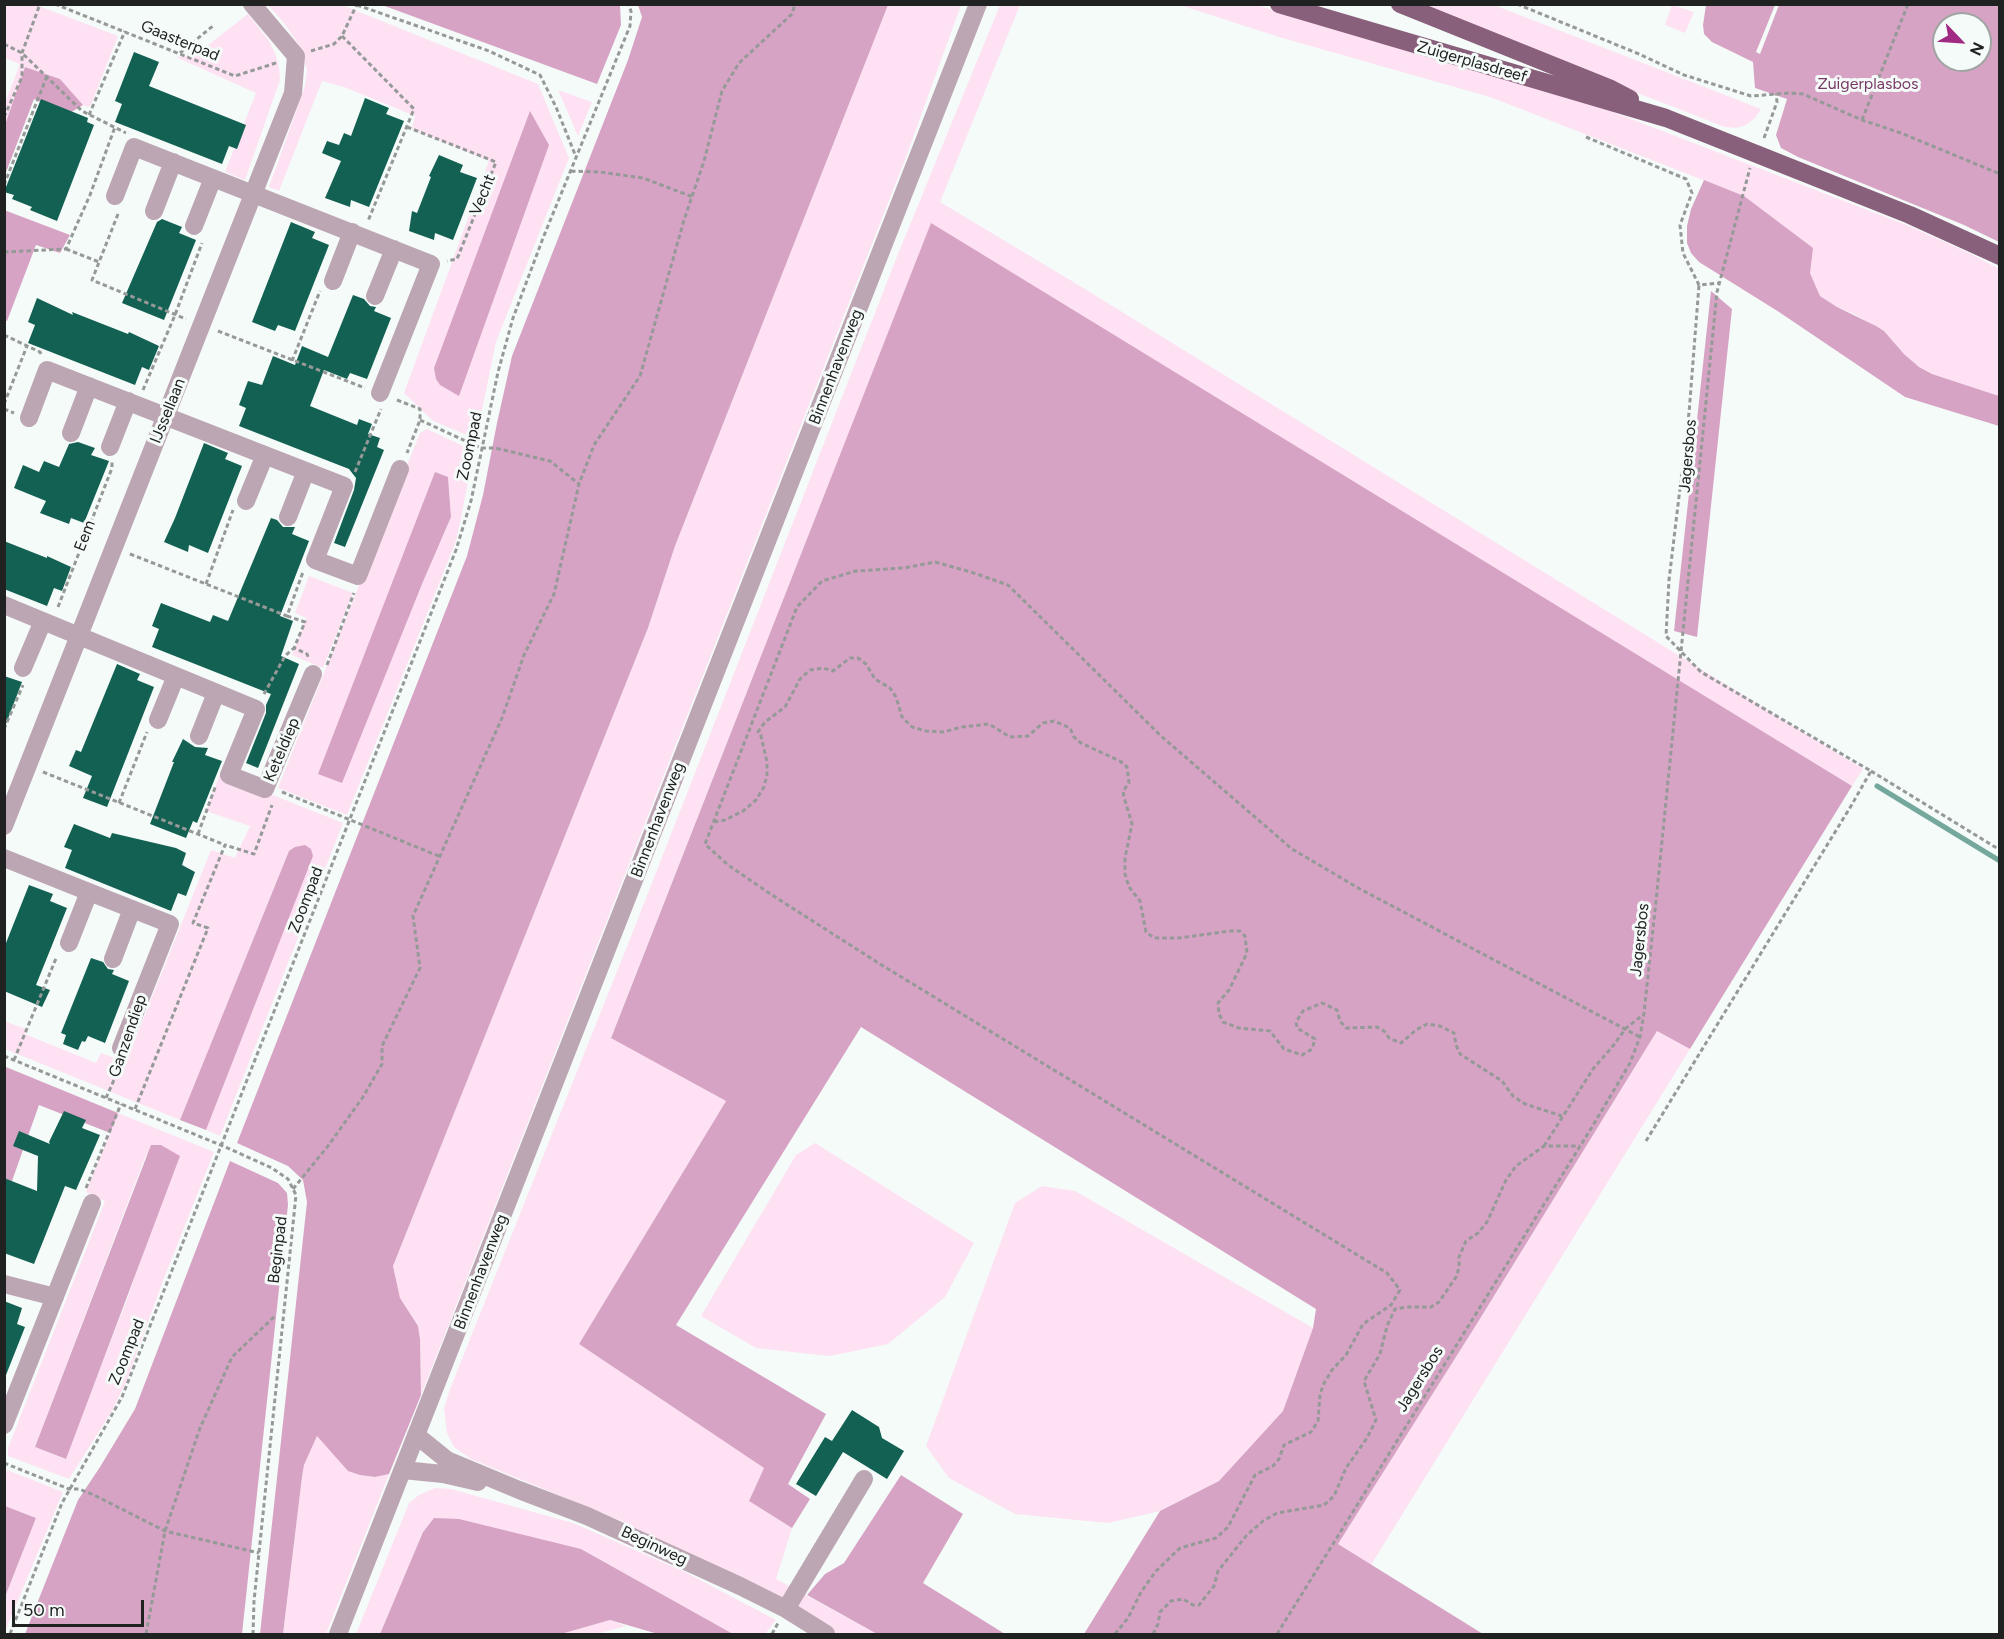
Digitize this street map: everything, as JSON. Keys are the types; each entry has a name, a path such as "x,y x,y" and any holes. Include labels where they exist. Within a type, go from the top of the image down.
{"main road":[{"name":"Zuigerplasdreef","path":"1279,4 1666,118 1929,223 2000,256"},
{"name":"Zuigerplasdreef","path":"1400,4 1609,88 1666,118"}],"street":[{"path":"252,4 296,56"},
{"name":"Binnenhavenweg","path":"338,1635 978,4"},
{"name":"IJssellaan","path":"4,826 293,93 296,56"},
{"path":"114,196 134,147 431,264 384,395"},
{"path":"154,211 173,162"},
{"path":"194,226 213,178"},
{"path":"333,281 357,234"},
{"path":"375,296 394,249"},
{"path":"29,418 47,370 344,486 315,560 358,576 400,469"},
{"path":"71,433 89,386"},
{"path":"110,447 132,403"},
{"path":"246,501 265,455"},
{"path":"288,517 306,471"},
{"path":"4,605 256,709 229,774"},
{"path":"23,669 47,623"},
{"name":"Keteldiep","path":"229,774 265,789 272,788 313,674"},
{"path":"158,720 176,676"},
{"path":"198,736 216,693"},
{"name":"Ganzendiep","path":"4,858 170,924 121,1048"},
{"path":"69,943 89,892"},
{"path":"113,959 132,909"},
{"path":"4,1425 92,1203"},
{"path":"4,1284 55,1297"},
{"name":"Beginweg","path":"417,1435 447,1460 587,1515 786,1609 826,1635"},
{"name":"Beginweg","path":"403,1470 443,1474 519,1490"},
{"path":"786,1609 864,1479"}],"path":[{"path":"4,117 22,77 22,53 40,4"},
{"name":"Gaasterpad","path":"55,4 235,76 334,44 342,36"},
{"name":"Zoompad","path":"10,1635 69,1489 122,1397 223,1146 456,550 471,501 498,372 513,318 543,238 630,26 631,11 628,4"},
{"path":"4,1056 272,1168 288,1179 293,1189 328,1146 363,1097 382,1064 382,1046 420,968 413,916 502,718 524,654 554,594 579,484 594,445 640,376 684,220 704,161 722,91 738,63 792,14 795,4"},
{"path":"1517,4 1684,75 1751,96 1803,94 1862,120 2000,174"},
{"path":"1862,120 1908,4"},
{"path":"357,234 414,109 342,36 357,5 489,51 540,75 576,157"},
{"path":"180,53 214,25"},
{"path":"89,114 125,31"},
{"path":"4,44 22,53 82,111 129,134 134,147"},
{"path":"4,185 47,76"},
{"name":"Jagersbos","path":"1277,1635 1580,1146 1630,1063 1640,1037 1682,652 1711,342 1719,283 1741,209 1747,179 1777,102 1776,94"},
{"path":"66,249 90,195 115,127"},
{"name":"Vecht","path":"406,127 496,162 458,259 431,264"},
{"path":"1586,137 1686,179 1692,193 1680,225 1683,254 1699,285 1689,413 1669,580 1666,636 1701,672 1871,771 2000,850"},
{"path":"571,171 600,172 643,178 693,197"},
{"path":"90,195 114,196"},
{"path":"132,403 175,315 204,237 194,226"},
{"path":"4,252 66,249 99,262"},
{"path":"292,361 324,282 333,281"},
{"path":"1699,285 1719,283"},
{"path":"4,335 40,352 47,370"},
{"path":"4,404 27,346"},
{"path":"344,486 354,477 384,395 420,410 420,420 400,469"},
{"path":"4,410 29,418"},
{"path":"420,420 481,448 495,448 550,461 579,484"},
{"name":"Eem","path":"47,623 112,468 110,447"},
{"path":"206,584 235,503 246,501"},
{"name":"Eem","path":"114,548 287,616"},
{"path":"256,709 285,656 294,648 305,622 287,616 304,569 315,560"},
{"path":"1115,1635 1156,1571 1180,1548 1216,1538 1228,1527 1255,1475 1273,1466 1279,1459 1284,1445 1311,1432 1318,1421 1323,1385 1332,1370 1346,1355 1363,1324 1391,1305 1400,1290 1387,1273 880,964 728,865 705,844 797,607 822,581 856,571 904,568 934,562 1008,585 1161,736 1292,849 1360,889 1640,1037"},
{"path":"294,648 307,654 313,674 322,678 351,604 358,576"},
{"path":"714,822 725,820 743,811 756,800 764,787 767,762 758,732 765,722 785,707 800,678 810,670 823,668 833,671 850,658 858,658 866,664 875,679 890,688 896,697 902,717 912,727 943,732 989,724 1010,737 1028,736 1044,723 1054,721 1070,728 1074,737 1081,743 1120,761 1127,767 1128,783 1123,791 1132,824 1125,858 1125,874 1129,887 1140,902 1146,932 1154,938 1179,938 1230,931 1240,931 1245,936 1247,953 1229,990 1218,1003 1219,1014 1223,1022 1239,1028 1270,1030 1284,1049 1302,1055 1312,1049 1315,1039 1297,1028 1296,1022 1303,1011 1322,1003 1337,1010 1340,1021 1346,1028 1377,1027 1389,1038 1401,1043 1427,1024 1440,1026 1454,1033 1460,1054 1502,1081 1513,1096 1525,1104 1562,1116"},
{"path":"4,729 26,677 23,669"},
{"path":"119,803 149,727 158,720"},
{"path":"28,766 225,845 254,854 272,788 441,857"},
{"path":"1646,1141 1871,771"},
{"path":"198,834 217,782 229,774"},
{"path":"135,1110 208,928 193,922 225,845"},
{"path":"14,1060 60,947 69,943"},
{"path":"1395,1309 1431,1307 1439,1302 1456,1277 1459,1257 1466,1241 1478,1233 1487,1222 1506,1180 1516,1167 1544,1146 1593,1069 1626,1028 1644,1013"},
{"name":"Ganzendiep","path":"106,1098 124,1055 121,1048"},
{"path":"92,1203 84,1192 121,1104"},
{"path":"1544,1146 1580,1146"},
{"name":"Beginpad","path":"253,1635 254,1601 294,1223 296,1195 293,1189"},
{"path":"1391,1305 1395,1309"},
{"path":"1153,1635 1160,1612 1171,1601 1183,1599 1193,1605 1199,1605 1214,1586 1218,1571 1246,1536 1263,1521 1277,1513 1324,1505 1334,1496 1346,1468 1367,1438 1376,1420 1364,1381 1380,1354 1387,1326 1395,1309"},
{"path":"146,1635 165,1531 200,1428 232,1357 276,1315"},
{"path":"4,1463 69,1489 79,1489 94,1495 165,1531 259,1553"}],"shaded area":[{"path":"5,5 36,5 118,36 91,105 88,107 83,105 60,79 25,67 5,128 5,103 20,64 5,58"},
{"path":"268,5 342,5 538,84 569,158 496,342 477,434 469,436 433,421 404,393 489,161 412,129 415,116 344,87 322,81 279,191 269,187 305,86 307,70 299,45"},
{"path":"888,5 961,5 906,157 421,1395 418,1326 400,1298 393,1266 648,628 675,546"},
{"path":"1000,5 1020,5 940,202 1863,769 1852,786 931,224 611,1037 726,1101 579,1344 764,1468 749,1501 792,1528 776,1579 877,1634 838,1634 768,1594 624,1522 471,1459 454,1447 447,1433 444,1408 898,254"},
{"path":"1180,5 1256,5 1600,107 1909,226 1969,253 1999,269 1999,396 1932,374 1919,367 1884,331 1820,296 1810,273 1744,196 1490,97 1279,37"},
{"path":"1421,5 1494,5 1761,109 1746,125 1736,128 1725,127 1560,63"},
{"path":"1672,5 1694,12 1685,33 1665,25"},
{"path":"248,14 269,41 275,53 280,80 245,180 225,172 256,93 176,57 192,55 203,49"},
{"path":"558,90 592,102 578,136"},
{"path":"427,429 474,451 456,541 347,815 278,788 420,433","holes":["448,477 451,517 422,584"]},
{"path":"309,576 353,593 323,668 292,655 306,618 295,613"},
{"path":"220,774 343,823 220,1136 206,1130 312,856 311,849 289,851 180,1120 5,1049 4,1021 26,1029 25,1034 96,1063 101,1053 126,1062 211,850 235,858 250,826 206,811"},
{"path":"1657,1031 1690,1049 1371,1565 1338,1544"},
{"path":"118,1113 214,1152 126,1382 112,1411 69,1479 8,1456 8,1448 105,1201 86,1192","holes":["147,1152 145,1247 65,1459 35,1447"]},
{"path":"815,1143 974,1243 945,1297 888,1344 830,1356 756,1348 701,1316 796,1155"},
{"path":"1042,1186 1075,1191 1313,1328 1283,1411 1219,1481 1160,1511 1108,1523 1015,1514 949,1478 926,1446 1015,1203"},
{"path":"317,1436 360,1475 375,1477 389,1474 326,1634 283,1634 304,1465"},
{"path":"7,1470 63,1492 4,1634 5,1597 36,1518 5,1506"},
{"path":"435,1488 451,1489 573,1523 683,1571 776,1620 765,1634 733,1634 581,1549 434,1518 423,1532 380,1634 356,1634 409,1503 419,1495"},
{"path":"610,1620 626,1626 596,1634 561,1634"}],"green space":[{"path":"382,5 620,5 621,25 597,84"},
{"path":"638,5 888,5 675,546 648,628 393,1266 400,1298 418,1326 421,1395 389,1474 375,1477 348,1471 317,1436 304,1465 283,1634 260,1634 307,1202 303,1180 288,1166 237,1143 467,556 483,495 512,356 628,60 642,17"},
{"name":"Zuigerplasbos","path":"1706,5 1775,5 1756,52 1760,54 1779,5 1999,5 1999,242 1781,148 1776,135 1787,99 1755,88 1753,62 1712,42 1704,34"},
{"path":"25,67 60,79 83,105 68,114 34,99 5,175 4,128"},
{"path":"530,111 549,145 459,396 440,385 434,368"},
{"path":"1704,180 1744,196 1813,248 1810,273 1820,296 1884,331 1919,367 1932,374 1999,396 1999,426 1905,397 1779,312 1699,262 1691,253 1687,243 1687,226 1691,209"},
{"path":"4,210 70,235 60,253 36,245 7,321 4,320"},
{"path":"931,223 1852,786 1690,1049 1657,1031 1338,1544 1483,1634 1084,1634 1160,1511 1219,1481 1283,1411 1313,1328 1316,1309 861,1027 676,1325 826,1414 788,1484 810,1499 792,1528 749,1501 764,1468 579,1344 726,1101 611,1038"},
{"path":"1711,291 1732,309 1697,637 1674,631"},
{"path":"435,472 448,477 451,517 342,783 318,774"},
{"path":"305,845 311,849 313,856 206,1130 180,1120 289,851"},
{"path":"6,1067 118,1113 110,1133 39,1105 7,1195 4,1194 4,1071"},
{"path":"151,1145 161,1145 180,1156 66,1459 35,1447"},
{"path":"230,1161 278,1183 287,1193 288,1205 242,1634 25,1634 78,1500 135,1409"},
{"path":"901,1475 963,1514 923,1583 1005,1634 877,1634 807,1595 825,1574 844,1563"},
{"path":"4,1506 36,1518 5,1597"},
{"path":"434,1518 459,1519 581,1549 733,1634 658,1634 610,1620 561,1634 380,1634 423,1532"}],"building":[{"path":"134,52 159,62 149,86 246,125 237,149 229,146 222,164 115,122 122,104 115,101"},
{"path":"365,98 389,108 386,114 404,121 369,207 351,200 350,207 325,198 341,161 322,153 327,141 339,145 344,133 351,136"},
{"path":"41,99 88,118 87,122 94,125 57,221 30,210 32,207 12,199 14,195 4,192"},
{"path":"439,155 463,165 460,172 477,178 453,240 435,233 434,240 409,231 412,211 417,213 431,177 429,176"},
{"path":"162,219 182,227 179,233 196,240 164,320 122,303 157,222"},
{"path":"291,222 315,232 312,238 329,245 295,331 278,325 275,331 252,322"},
{"path":"353,295 364,299 370,306 376,307 374,311 391,318 367,379 350,373 347,379 324,370 310,406 357,425 359,419 372,424 368,434 380,438 377,447 384,450 345,547 334,543 354,490 356,478 349,469 239,426 246,408 239,405 248,381 262,385 273,356 295,365 302,346 328,357"},
{"path":"37,298 73,315 72,312 128,334 129,332 159,346 149,370 142,367 135,385 28,343 35,325 28,322"},
{"path":"78,442 95,448 91,455 109,461 84,523 71,518 69,524 40,513 46,501 14,488 23,465 39,472 44,461 59,467 69,444"},
{"path":"204,443 228,453 225,459 242,466 208,553 189,545 188,552 164,542"},
{"path":"271,518 277,520 283,527 295,527 292,534 309,541 280,616 293,621 281,656 299,664 258,768 246,763 271,694 152,647 159,629 152,626 161,603 210,622 213,615 228,621"},
{"path":"4,541 71,567 62,591 54,588 47,606 4,589"},
{"path":"117,664 140,674 137,680 154,687 107,807 83,798 92,776 69,766 76,750 81,752"},
{"path":"4,676 22,682 6,724 4,723"},
{"path":"183,739 195,747 208,748 205,755 222,761 197,823 193,821 186,838 150,824 174,762 172,762"},
{"path":"74,824 110,838 112,833 176,848 186,853 182,865 195,872 186,896 178,893 171,911 65,868 72,850 64,847"},
{"path":"29,885 53,894 50,901 67,908 36,985 50,990 42,1007 4,991 4,948"},
{"path":"91,958 103,962 108,969 114,970 112,974 129,981 105,1043 88,1036 85,1042 82,1041 78,1050 63,1044 66,1035 61,1033"},
{"path":"64,1111 86,1120 82,1128 100,1135 76,1190 65,1186 34,1264 4,1253 4,1178 37,1191 38,1156 13,1146 19,1131 50,1144"},
{"path":"4,1301 22,1308 17,1324 25,1327 6,1375"},
{"path":"852,1410 879,1427 882,1438 904,1451 887,1479 843,1452 816,1496 796,1484 825,1437 832,1441"}],"waterway":[{"path":"1877,786 2000,861"}]}
